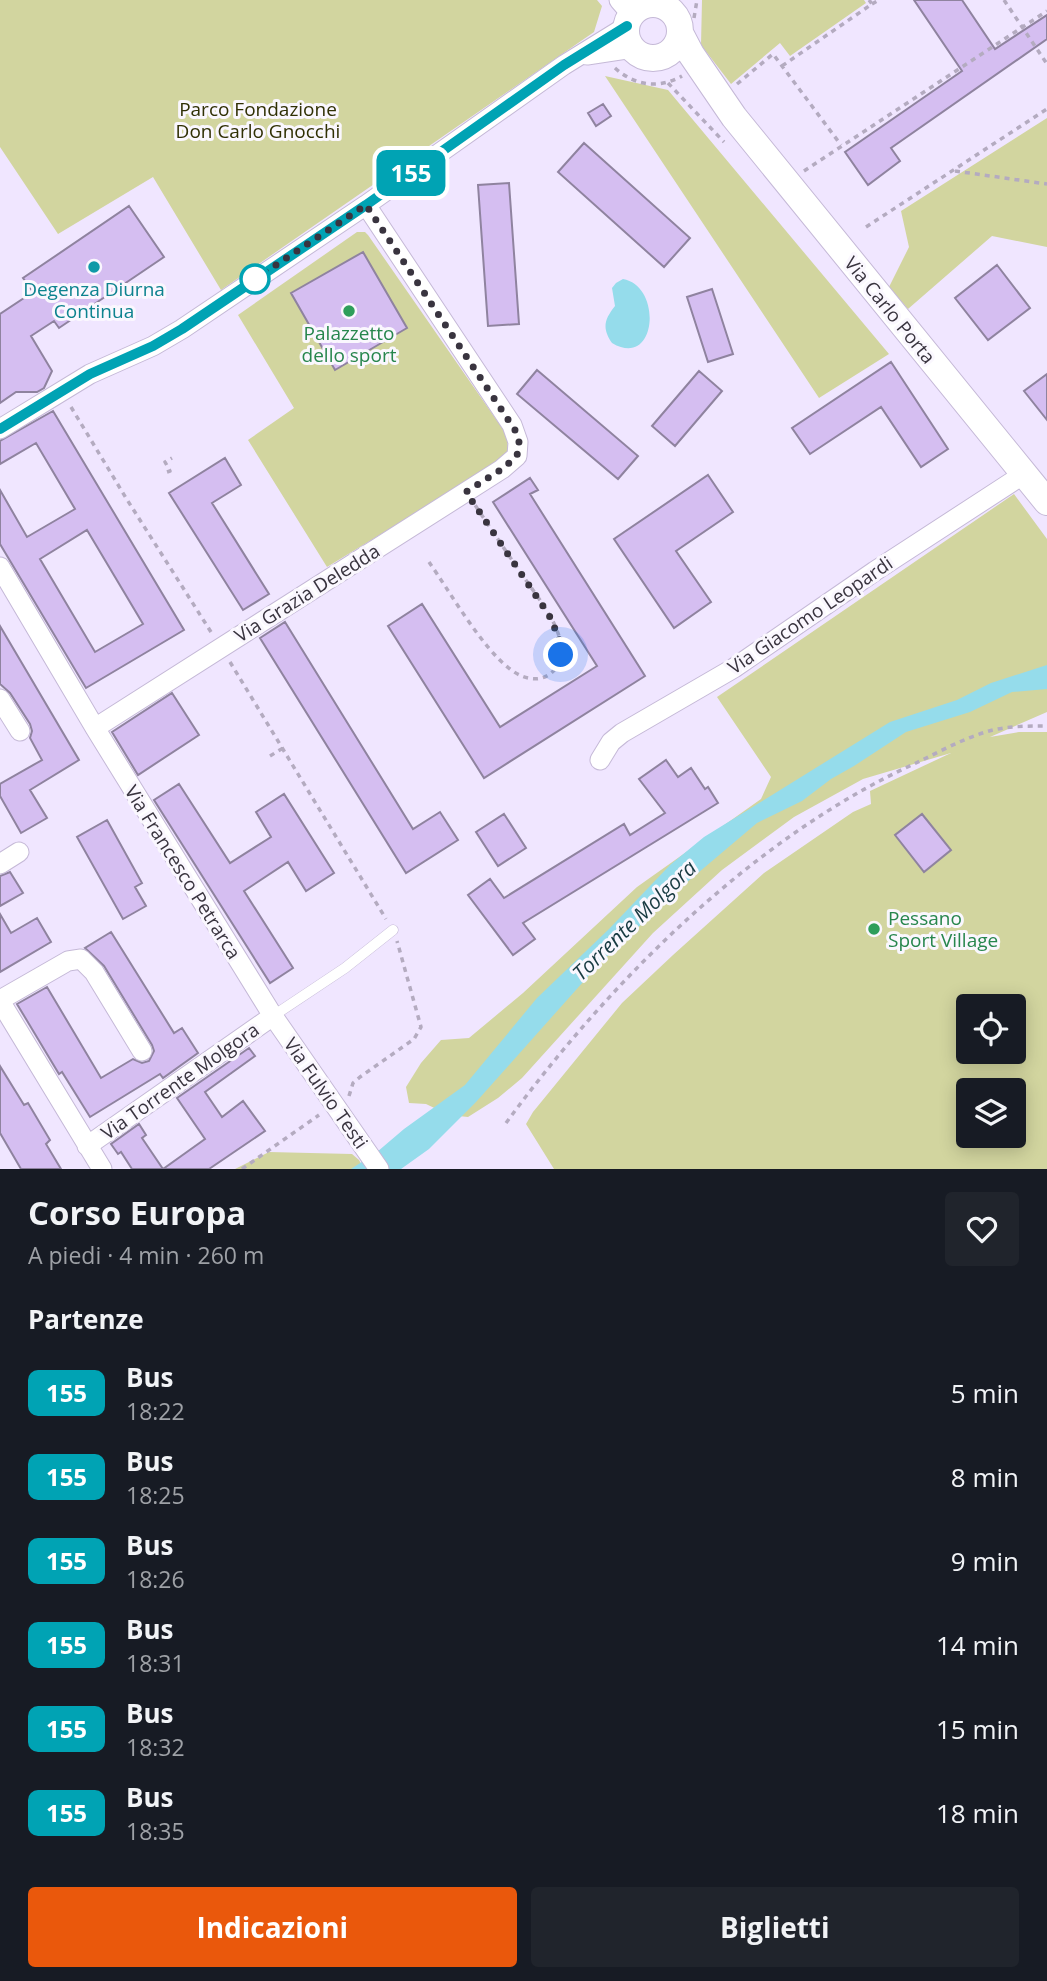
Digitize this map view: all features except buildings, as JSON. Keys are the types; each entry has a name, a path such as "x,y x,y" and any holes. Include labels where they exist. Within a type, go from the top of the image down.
{"street":[{"path":"0,429 90,374 143,351 182,329 366,205 564,65 649,16 689,0"},
{"name":"Via Carlo Porta","path":"649,16 647,57 661,57 688,75 734,117"},
{"name":"Via Carlo Porta","path":"649,16 691,54 734,117 1047,502"},
{"name":"Via Grazia Deledda","path":"94,728 502,469 517,456 519,442 512,425 366,205"},
{"name":"Via Giacomo Leopardi","path":"600,760 611,742 622,733 734,668 875,570 1024,474"},
{"name":"Via Francesco Petrarca","path":"0,567 94,728 273,1016"},
{"path":"0,699 20,731"},
{"path":"0,864 19,852"},
{"path":"102,1169 0,1001 68,961 81,959 94,972 142,1051"},
{"name":"Via Fulvio Testi","path":"273,1016 336,1100 379,1169"},
{"name":"Via Torrente Molgora","path":"87,1146 273,1016"}],"lane":[{"path":"273,1016 345,968 393,930"}],"path":[{"path":"782,65 871,2 879,0"},
{"path":"1004,0 1047,64"},
{"path":"795,192 805,169 1047,10"},
{"path":"730,90 773,54 841,145"},
{"path":"866,227 1047,110"},
{"path":"953,170 1047,184"},
{"path":"167,472 170,471 166,462 172,458"},
{"path":"429,562 504,665 521,676 537,680 549,676 561,655 554,623 466,492"},
{"path":"506,1123 611,993 755,862 845,799 894,773 989,732 1047,726"},
{"path":"270,755 283,748"},
{"path":"242,1169 323,1113 316,1104 336,1100 360,1077 414,1040 421,1027 393,930"}],"green space":[{"name":"Parco Fondazione Don Carlo Gnocchi","path":"0,0 597,0 602,6 594,32 221,290 153,177 58,234 0,147"},
{"path":"702,0 864,0 866,3 790,56 780,43 731,84 701,45"},
{"path":"605,76 668,90 889,354 819,398"},
{"path":"1047,118 1047,247 992,236 908,309 889,287 909,247 901,211"},
{"path":"357,232 365,232 368,235 507,435 508,451 501,461 327,567 248,440 294,408 238,315"},
{"name":"Pessano Sport Village","path":"1014,494 1047,539 1047,712 990,737 1019,732 1047,732 1047,1169 554,1169 526,1124 622,1003 764,873 853,812 871,804 870,791 951,753 863,779 794,817 722,870 653,933 522,1078 498,1098 468,1117 449,1115 426,1104 409,1103 406,1087 421,1063 441,1040 469,1038 523,993 637,887 761,799 771,777 717,697"},
{"path":"269,1152 352,1154 364,1169 235,1169"}],"water":[{"path":"623,279 636,285 649,309 646,336 638,345 627,348 612,343 606,328 608,316 615,306 612,288"},
{"name":"Torrente Molgora","path":"1047,665 1047,689 1012,692 970,712 906,732 831,779 802,801 757,823 679,889 600,963 476,1102 429,1149 401,1169 351,1169 465,1085 537,998 609,929 670,865 704,837 890,722 957,700 991,683"}],"bus line":[{"name":"155","path":"0,429 90,374 153,346 182,329 366,205 564,65 627,26"}],"place":[{"name":"Degenza Diurna Continua","path":"94,267"},
{"name":"Palazzetto dello sport","path":"349,311"},
{"name":"Pessano Sport Village","path":"874,929"}],"route":[{"path":"255,279 366,205 515,430 519,442 517,456 466,492 554,623 561,655"}]}
